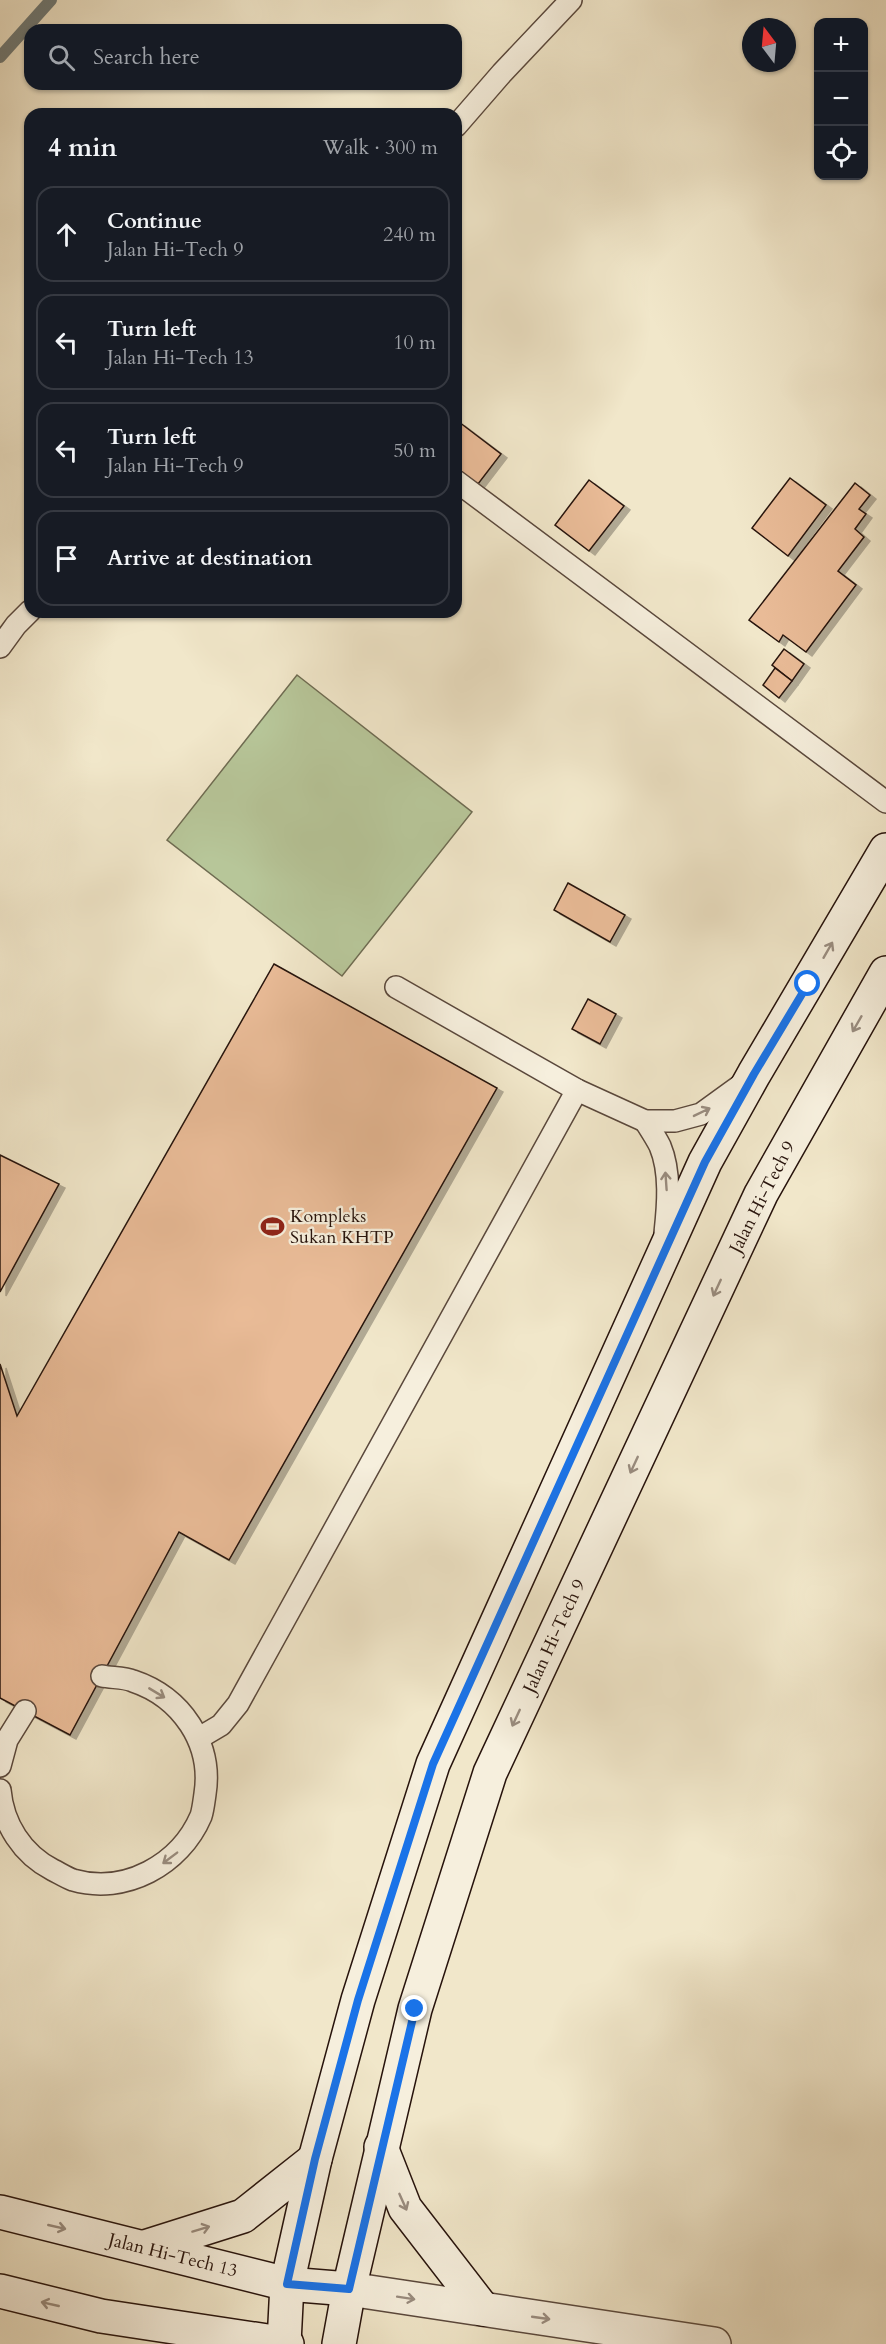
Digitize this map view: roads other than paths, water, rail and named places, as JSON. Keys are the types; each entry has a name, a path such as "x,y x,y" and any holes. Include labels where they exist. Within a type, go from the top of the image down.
{"main road":[{"path":"0,2291 101,2316 285,2344 287,2284 315,2159 358,2000 433,1764 705,1162 886,850"},
{"name":"Jalan Hi-Tech 9","path":"339,2344 349,2289 415,2009 490,1773 761,1194 886,973"},
{"path":"381,2148 405,2208 483,2309"},
{"path":"145,2247 243,2216 315,2159"},
{"name":"Jalan Hi-Tech 13","path":"0,2212 287,2284 349,2289 714,2344"},
{"path":"101,2316 141,2344"}],"lane":[{"path":"462,119 502,72 571,0"},
{"path":"462,485 886,802"},
{"path":"0,647 15,623"},
{"path":"396,987 577,1090 645,1121 675,1121 701,1114 754,1074"},
{"path":"199,1738 221,1725 238,1704 577,1090"},
{"path":"645,1121 661,1147 666,1172 668,1205 662,1260"},
{"path":"0,1790 2,1807 15,1837 38,1862 73,1880 112,1884 150,1873 181,1849 201,1815 208,1776 199,1738 183,1712 159,1693 132,1680 102,1676"},
{"path":"0,1766 7,1740 25,1711"}],"waterway":[{"path":"30,24 51,0"},
{"path":"0,57 24,30"}],"place":[{"name":"Kompleks Sukan KHTP","path":"272,1226"}]}
